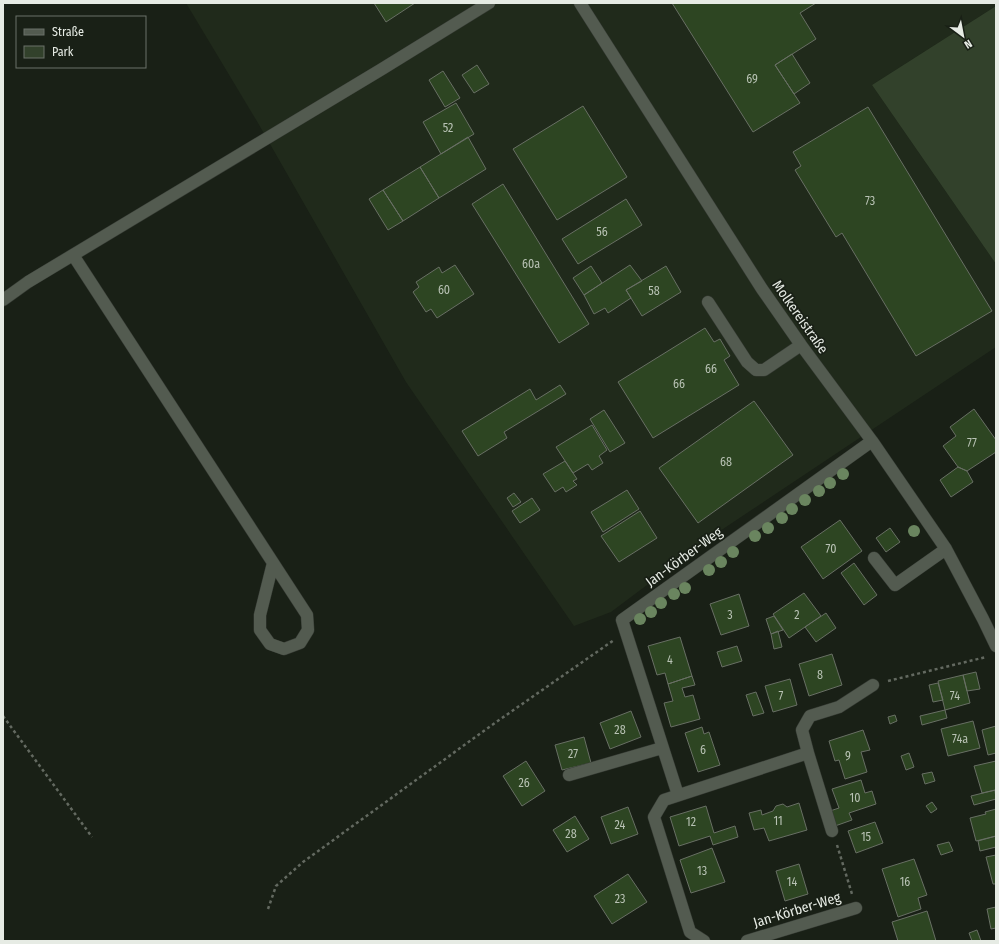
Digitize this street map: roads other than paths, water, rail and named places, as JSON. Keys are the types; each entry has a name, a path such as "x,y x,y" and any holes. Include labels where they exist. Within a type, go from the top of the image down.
{"street":[{"path":"3,300 28,282 73,254 382,69 489,3"},
{"name":"Molkereistraße","path":"580,3 758,284 872,441 946,550 980,612 996,646"},
{"path":"73,254 274,563 307,615 308,630 300,643 284,649 270,644 260,630 260,616 274,563"},
{"path":"708,302 747,362 756,370 764,370 801,345"},
{"name":"Jan-Körber-Weg","path":"678,795 622,620 872,441"},
{"path":"874,558 895,585 946,550"},
{"path":"832,831 802,730 810,716 839,707 873,685"},
{"path":"569,776 662,748"},
{"path":"704,941 690,932 654,817 664,800 808,753"},
{"name":"Jan-Körber-Weg","path":"747,941 856,908"}]}
